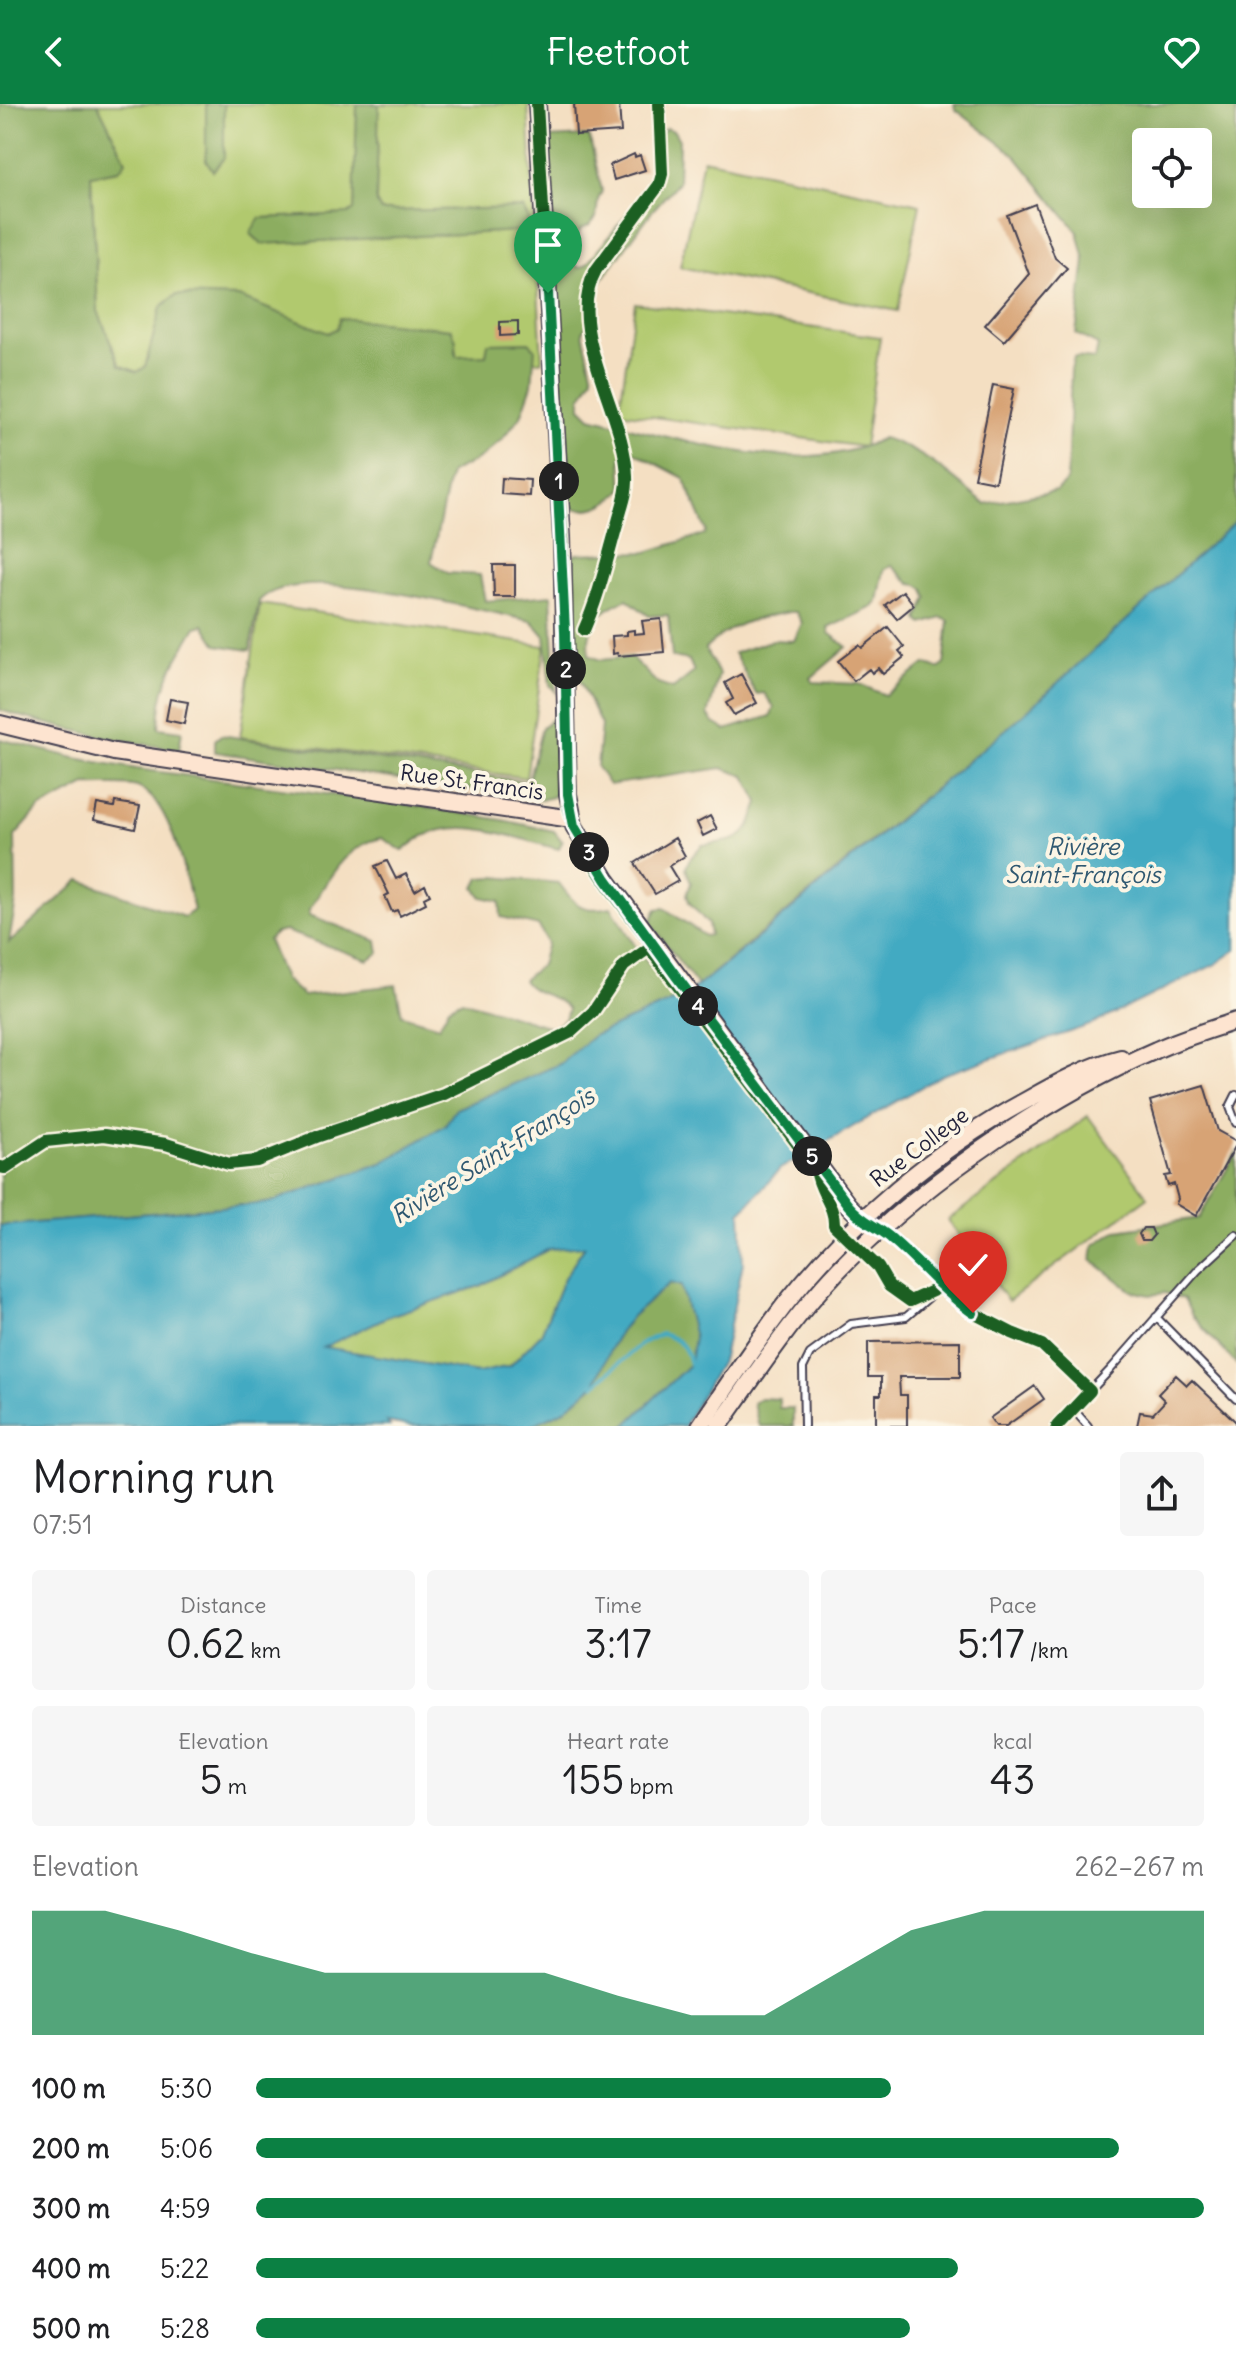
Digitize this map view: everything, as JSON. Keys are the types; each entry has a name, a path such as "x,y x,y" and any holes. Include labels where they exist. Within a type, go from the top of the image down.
{"street":[{"path":"537,104 562,537 568,794 572,819 606,879 676,976 820,1166 863,1220 879,1231"},
{"name":"Rue St. Francis","path":"0,724 114,752 572,819"},
{"name":"Rue College","path":"719,1426 800,1313 822,1288 879,1231 959,1168 1028,1120 1108,1072 1158,1049 1236,1021"},
{"name":"Rue College","path":"700,1426 789,1300 863,1220 932,1162 1010,1109 1105,1062 1158,1049"}],"lane":[{"path":"1236,1095 1230,1107 1236,1123"},
{"path":"879,1231 892,1238 941,1287 973,1313 1042,1345 1090,1391"},
{"path":"1057,1426 1198,1270 1236,1235"},
{"path":"804,1426 803,1368 810,1354 851,1324 906,1317 941,1287"},
{"path":"1156,1317 1236,1399"},
{"path":"1073,1409 1088,1426"}],"green space":[{"path":"0,104 98,104 126,161 119,170 91,175 98,311 120,365 137,372 145,367 161,307 176,295 239,297 328,333 337,328 340,318 451,329 456,340 456,356 486,355 488,343 529,342 535,348 532,385 521,416 502,439 479,459 450,473 431,562 448,573 480,575 485,601 551,595 556,692 550,685 545,636 532,621 390,592 311,585 280,589 259,601 250,650 217,645 204,625 196,627 169,675 160,712 159,728 182,731 179,750 44,723 0,710"},
{"path":"87,104 528,104 542,361 102,385"},
{"path":"206,104 224,104 224,158 213,171 206,160"},
{"path":"357,104 379,104 376,202 381,211 523,208 529,220 520,231 262,244 250,233 260,218 348,214 354,210"},
{"path":"954,104 1236,104 1236,521 1018,719 698,986 650,923 657,909 664,908 705,936 710,935 708,924 689,902 687,894 691,883 686,868 702,845 725,842 746,831 759,802 745,776 722,768 609,785 597,767 601,725 573,666 569,562 576,554 647,552 705,534 706,530 684,478 634,452 621,457 623,489 617,495 591,509 567,507 547,138 588,136 590,139 602,191 596,218 580,230 571,260 579,268 586,265 647,189 653,176 653,142 666,128 674,131 679,140 678,182 653,210 595,289 594,310 583,332 593,377 581,398 581,407 591,417 699,444 778,456 816,456 851,450 883,438 925,457 985,504 1056,491 1067,481 1071,370 1074,357 1095,359 1098,345 1076,334 1085,260 1078,232 1014,154 955,109","holes":["891,565 911,584 924,589 927,598 918,619 922,624 942,618 949,621 944,665 938,669 925,664 885,695 859,684 813,682 811,678 847,647 829,633 828,628 873,607 878,601 884,570","627,599 649,616 668,615 672,657 689,660 694,672 673,689 658,684 631,657 600,660 589,655 590,634 596,620","796,612 802,623 794,641 773,640 734,653 756,694 764,693 774,707 771,716 726,730 714,723 708,715 719,674 705,649 734,627"]},
{"path":"703,159 920,204 898,311 680,267"},
{"path":"635,303 880,337 864,447 619,412"},
{"path":"260,604 545,646 526,778 240,737"},
{"path":"553,718 556,722 557,792 541,800 215,752 215,740 221,735 528,782 542,727"},
{"path":"0,739 75,758 137,769 502,820 554,831 562,841 559,849 492,831 457,828 424,836 403,851 382,838 357,848 331,876 309,910 309,915 377,941 379,953 368,960 285,931 276,933 268,940 284,979 303,996 396,985 402,1015 439,1026 449,1007 462,1000 553,1028 565,1019 568,1009 523,980 541,965 547,943 539,926 501,917 500,901 482,897 475,888 480,878 494,877 559,883 580,906 593,909 611,907 636,947 677,999 593,1036 560,1064 456,1109 445,1125 382,1163 268,1203 0,1226","holes":["86,785 132,786 149,795 168,823 194,910 184,917 80,880 9,943 16,900 15,836 39,809"]},
{"path":"1088,1116 1148,1197 1008,1301 948,1220"},
{"path":"1236,1153 1236,1364 1192,1316 1184,1299 1165,1293 1150,1295 1132,1291 1092,1260 1094,1245 1117,1230 1199,1218"},
{"path":"585,1245 564,1278 541,1334 510,1366 478,1373 322,1347 389,1316 480,1286 549,1249"},
{"path":"670,1283 681,1286 695,1337 690,1364 625,1426 530,1426 563,1411 594,1385 615,1339 632,1316"},
{"path":"760,1398 779,1399 779,1408 793,1408 793,1426 759,1426 753,1403"}],"water":[{"name":"Rivière Saint-François","path":"1236,521 1236,950 1216,964 1093,1024 942,1075 780,1169 741,1212 743,1263 723,1358 684,1426 625,1426 690,1364 694,1337 681,1286 670,1283 632,1316 615,1339 594,1385 563,1411 530,1426 410,1426 387,1422 390,1426 0,1426 0,1226 268,1203 382,1163 445,1125 456,1109 560,1064 593,1036 677,999 698,986 1018,719","holes":["585,1246 564,1278 541,1334 510,1366 478,1373 324,1347 389,1316 480,1286 549,1249"]}],"building":[{"path":"574,104 619,104 621,132 576,135"},
{"path":"634,154 635,157 640,155 645,170 614,180 610,165"},
{"path":"1035,204 1055,258 1067,268 1004,341 985,325 1029,274 1007,215"},
{"path":"518,321 518,335 500,336 500,322"},
{"path":"993,385 1014,389 995,482 974,478"},
{"path":"502,478 530,480 529,496 501,494"},
{"path":"493,565 515,565 515,597 494,597"},
{"path":"903,591 914,605 897,619 885,605"},
{"path":"661,619 664,652 613,654 612,636 627,635 627,631 634,630 634,634 644,633 642,621"},
{"path":"888,627 904,647 899,651 904,657 883,674 878,668 872,673 869,669 854,681 838,661 859,645 862,648"},
{"path":"741,674 757,703 734,715 726,703 733,699 725,683"},
{"path":"170,699 188,702 184,724 166,720"},
{"path":"115,802 140,806 135,829 94,820 97,804 114,807"},
{"path":"710,816 717,829 703,836 697,823"},
{"path":"675,838 685,856 669,866 678,881 655,894 635,863"},
{"path":"387,861 396,879 406,874 415,891 425,885 430,895 424,898 426,903 400,916 397,910 392,912 385,896 389,894 375,866"},
{"path":"1204,1085 1218,1131 1236,1141 1236,1145 1196,1216 1176,1204 1178,1199 1174,1184 1168,1186 1165,1176 1171,1175 1150,1101"},
{"path":"1143,1228 1151,1228 1154,1235 1149,1241 1142,1241 1139,1234"},
{"path":"960,1341 960,1377 899,1377 900,1395 907,1395 907,1426 876,1426 876,1395 881,1395 881,1377 868,1377 868,1342"},
{"path":"1176,1375 1187,1385 1192,1380 1236,1422 1236,1426 1137,1426 1140,1412 1153,1414 1165,1401 1158,1394"},
{"path":"1035,1386 1044,1399 1006,1426 996,1426 990,1418"}],"waterway":[{"path":"594,1385 642,1343 661,1334 681,1344 690,1364"}],"cycle path":[{"path":"537,104 562,537 569,808 596,867 661,956"},
{"path":"584,630 602,578 627,483 624,452 591,345 587,318 588,293 596,270 659,185 662,174 659,104"},
{"path":"0,1167 5,1168 46,1141 104,1135 166,1144 229,1164 257,1161 319,1136 444,1094 571,1032 593,1012 624,966 649,948 816,1169 834,1225 878,1267 889,1286 910,1301 941,1287 973,1313 1042,1345 1090,1391 1057,1426"}],"route":[{"path":"548,293 562,537 568,794 574,826 606,879 676,976 848,1205 871,1227 892,1238 957,1302 973,1313"}]}
